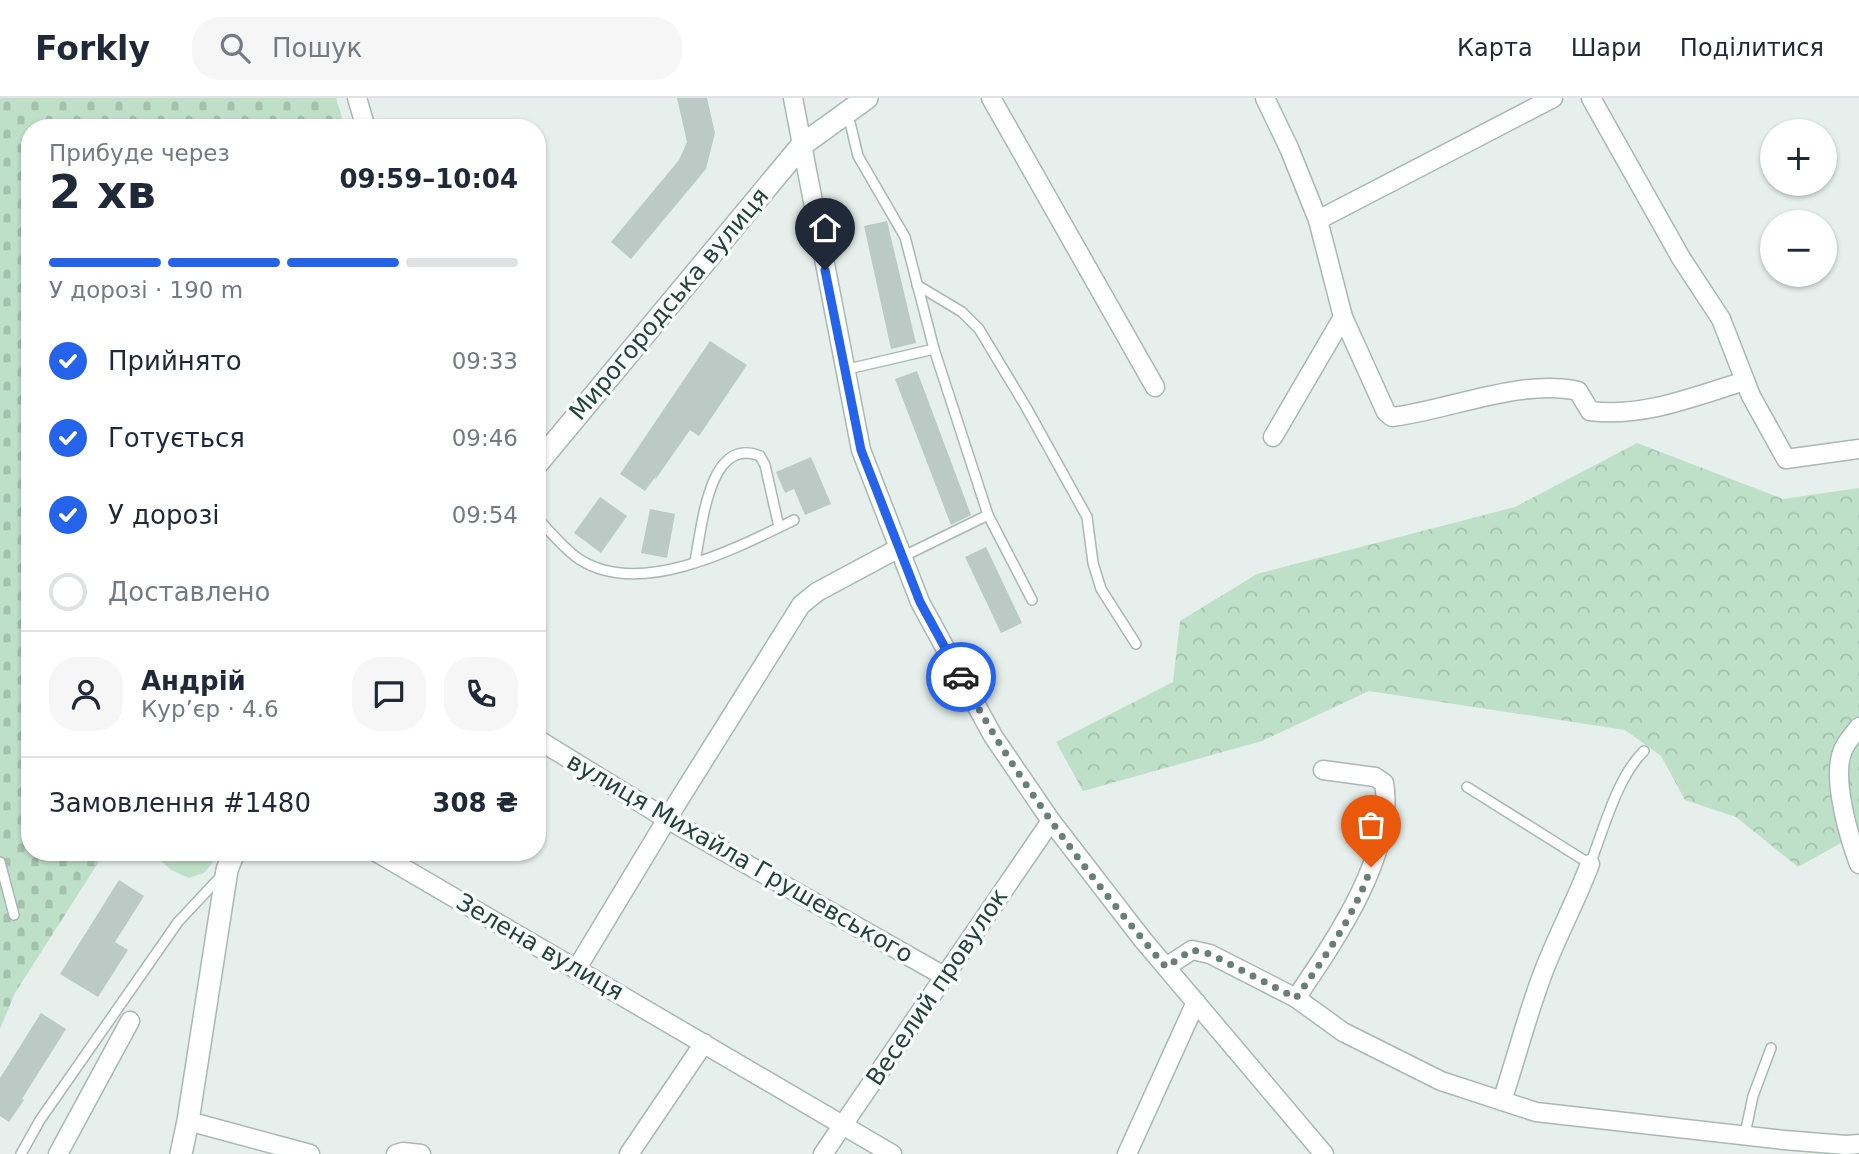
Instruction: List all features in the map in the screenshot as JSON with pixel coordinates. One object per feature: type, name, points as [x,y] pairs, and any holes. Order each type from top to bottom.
[{"type":"street","points":[[357,98],[363,119]]},
{"type":"street","points":[[793,98],[861,450],[920,602],[993,736],[1051,821],[1166,967],[1324,1154]]},
{"type":"street","name":"Мирогородська вулиця","points":[[546,453],[802,145],[867,98]]},
{"type":"street","points":[[991,98],[1155,387]]},
{"type":"street","points":[[1265,98],[1318,220],[1343,317],[1386,412],[1392,417],[1527,390],[1568,388],[1578,391],[1590,411],[1610,414],[1674,403],[1745,381]]},
{"type":"street","points":[[1318,220],[1552,98]]},
{"type":"street","points":[[1591,98],[1681,258],[1721,319],[1751,396],[1786,459],[1859,449]]},
{"type":"street","points":[[1273,437],[1343,317]]},
{"type":"street","points":[[577,968],[801,605],[817,592],[901,552]]},
{"type":"street","points":[[1859,727],[1842,751],[1839,778],[1843,808],[1859,864]]},
{"type":"street","name":"вулиця Михайла Грушевського","points":[[546,745],[667,819],[944,976]]},
{"type":"street","points":[[1296,998],[1342,929],[1363,891],[1385,809],[1384,783],[1375,777],[1323,770]]},
{"type":"street","name":"Веселий провулок","points":[[823,1154],[1051,821]]},
{"type":"street","points":[[181,1154],[230,861]]},
{"type":"street","name":"Зелена вулиця","points":[[392,861],[892,1154]]},
{"type":"street","points":[[1502,1101],[1542,975],[1590,864]]},
{"type":"street","points":[[1166,967],[1192,950],[1210,954],[1296,998],[1343,1032],[1441,1081],[1536,1112],[1745,1134],[1785,1147],[1859,1144]]},
{"type":"street","points":[[1127,1154],[1196,1002]]},
{"type":"street","points":[[58,1154],[130,1021]]},
{"type":"street","points":[[629,1154],[704,1043]]},
{"type":"street","points":[[188,1121],[310,1154]]},
{"type":"street","points":[[396,1154],[421,1154]]},
{"type":"lane","points":[[847,112],[858,156],[905,237],[934,348],[988,515],[1032,600]]},
{"type":"lane","points":[[917,285],[962,312],[979,329],[1081,504],[1087,517],[1093,563],[1101,589],[1136,644]]},
{"type":"lane","points":[[844,370],[934,348]]},
{"type":"lane","points":[[695,562],[712,482],[720,466],[730,458],[743,453],[760,456],[765,465],[779,527]]},
{"type":"lane","points":[[901,552],[988,515]]},
{"type":"lane","points":[[546,527],[577,558],[610,571],[653,573],[695,562],[749,542],[794,520]]},
{"type":"lane","points":[[1467,787],[1590,864],[1622,783],[1633,762],[1644,751]]},
{"type":"lane","points":[[21,1154],[40,1120],[178,922],[230,861]]},
{"type":"lane","points":[[0,862],[14,915]]},
{"type":"lane","points":[[1745,1134],[1753,1096],[1771,1048]]},
{"type":"green space","points":[[0,98],[336,98],[342,119],[21,119],[21,861],[99,861],[15,993],[0,1029]]},
{"type":"green space","points":[[1637,443],[1783,499],[1859,488],[1859,833],[1798,867],[1736,817],[1685,800],[1661,756],[1625,730],[1369,691],[1262,741],[1083,791],[1056,742],[1173,682],[1180,621],[1257,574],[1515,507]]},
{"type":"green space","points":[[161,861],[214,861],[204,873],[189,878],[171,870]]},
{"type":"building","points":[[677,98],[707,98],[715,133],[706,169],[631,259],[611,242],[679,160],[687,142]]},
{"type":"building","points":[[887,221],[916,343],[891,349],[864,226]]},
{"type":"building","points":[[710,341],[747,365],[699,436],[690,430],[645,491],[620,474]]},
{"type":"building","points":[[917,371],[971,515],[951,525],[895,379]]},
{"type":"building","points":[[811,457],[831,504],[805,515],[794,489],[785,493],[776,472]]},
{"type":"building","points":[[600,497],[627,516],[601,553],[574,533]]},
{"type":"building","points":[[650,509],[675,514],[667,558],[641,553]]},
{"type":"building","points":[[986,547],[1022,623],[1001,633],[965,557]]},
{"type":"building","points":[[119,880],[144,896],[115,942],[128,950],[98,997],[60,974]]},
{"type":"building","points":[[41,1013],[66,1029],[9,1122],[0,1116],[0,1078]]},
{"type":"way so far","points":[[961,677],[993,736],[1051,821],[1166,967],[1192,950],[1210,954],[1296,998],[1342,929],[1363,891],[1371,867]]},
{"type":"route","points":[[825,270],[861,450],[920,602],[961,677]]}]
